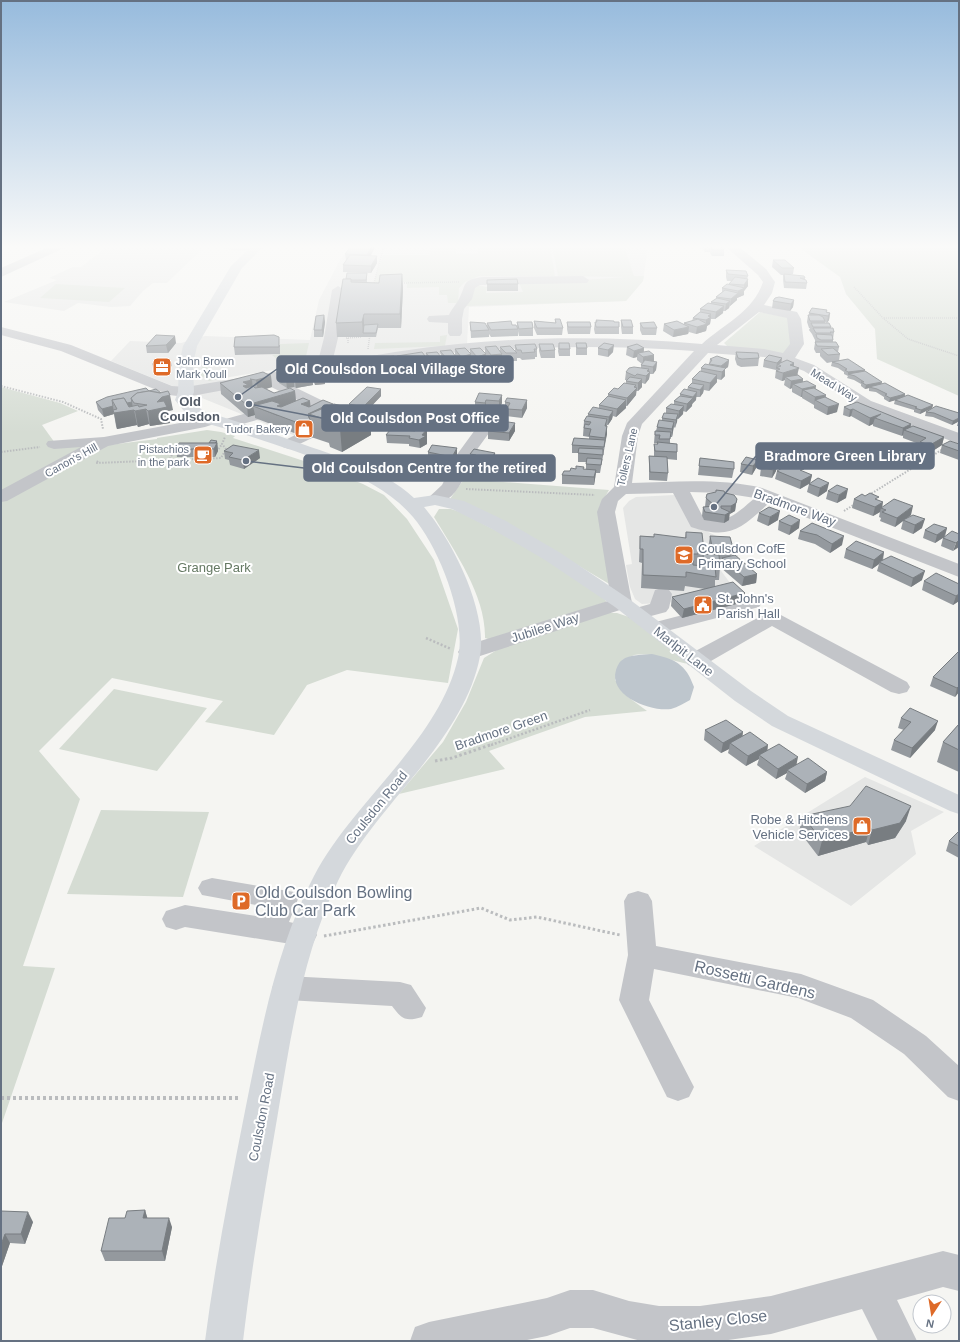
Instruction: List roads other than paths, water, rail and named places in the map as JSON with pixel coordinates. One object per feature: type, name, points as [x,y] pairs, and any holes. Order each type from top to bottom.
[{"type":"main road","name":"Coulsdon Road","points":[[212,309],[190,346],[186,364],[186,392],[183,400],[197,414],[289,444],[361,470],[399,493],[432,497],[431,527],[450,561],[471,630],[469,652],[463,677],[450,705],[418,756],[359,826],[344,847],[315,902],[302,938],[287,988],[264,1098],[231,1281],[224,1341]]},
{"type":"main road","name":"Marlpit Lane","points":[[432,497],[458,505],[499,525],[552,556],[629,608],[664,626],[696,660],[743,696],[780,721],[959,805]]},
{"type":"street","points":[[322,368],[332,338],[336,309]]},
{"type":"street","points":[[455,348],[455,319],[458,309]]},
{"type":"street","name":"Tollers Lane","points":[[629,608],[606,512],[607,503],[617,492],[630,436],[635,423],[705,348],[755,309]]},
{"type":"street","points":[[759,309],[792,315],[795,318],[799,340],[796,348],[786,359]]},
{"type":"street","points":[[434,319],[455,319]]},
{"type":"street","name":"Mead Way","points":[[1,331],[66,348],[169,390],[186,392],[322,368],[455,348],[558,343],[641,343],[764,353],[786,359],[809,368],[866,404],[958,439]]},
{"type":"street","points":[[103,363],[116,352]]},
{"type":"street","points":[[265,378],[309,400],[348,416],[289,444]]},
{"type":"street","name":"Canon's Hill","points":[[1,498],[103,436],[199,424],[226,423],[309,400]]},
{"type":"street","points":[[432,497],[453,480],[451,475],[454,469],[489,422]]},
{"type":"street","points":[[54,444],[94,440],[103,436]]},
{"type":"street","points":[[679,488],[697,522],[714,528],[725,528],[734,524],[767,496]]},
{"type":"street","name":"Bradmore Way","points":[[617,492],[679,488],[737,488],[767,496],[830,519],[959,571]]},
{"type":"street","name":"Jubilee Way","points":[[469,652],[629,608],[661,601],[667,610],[675,617],[664,626]]},
{"type":"street","points":[[664,626],[752,603]]},
{"type":"street","points":[[696,660],[772,618],[899,687]]},
{"type":"street","points":[[212,888],[284,899],[271,930]]},
{"type":"street","points":[[638,902],[641,947],[634,1000],[678,1087]]},
{"type":"street","points":[[176,919],[185,916],[271,930],[302,938]]},
{"type":"street","name":"Rossetti Gardens","points":[[641,947],[801,986],[862,1009],[915,1045],[959,1087]]},
{"type":"street","points":[[287,988],[400,994],[411,1008]]},
{"type":"street","name":"Stanley Close","points":[[429,1341],[547,1318],[570,1309],[593,1309],[629,1320],[658,1333],[700,1325],[771,1315],[943,1269],[959,1272]]},
{"type":"street","points":[[872,1289],[898,1341]]},
{"type":"place","name":"John Brown Mark Youll","points":[[162,367]]},
{"type":"place","name":"Old Coulsdon Local Village Store","points":[[238,397]]},
{"type":"place","name":"Old Coulsdon Post Office","points":[[249,404]]},
{"type":"place","name":"Tudor Bakery","points":[[304,429]]},
{"type":"place","name":"Pistachios in the park","points":[[203,455]]},
{"type":"place","name":"Old Coulsdon Centre for the retired","points":[[246,461]]},
{"type":"place","name":"Bradmore Green Library","points":[[714,507]]},
{"type":"place","name":"Coulsdon CofE Primary School","points":[[684,555]]},
{"type":"place","name":"St. John's Parish Hall","points":[[703,605]]},
{"type":"place","name":"Robe & Hitchens Vehicle Services","points":[[862,826]]},
{"type":"place","name":"Old Coulsdon Bowling Club Car Park","points":[[241,901]]},
{"type":"district","name":"Old Coulsdon","points":[[190,408]]},
{"type":"park label","name":"Grange Park","points":[[214,567]]}]
